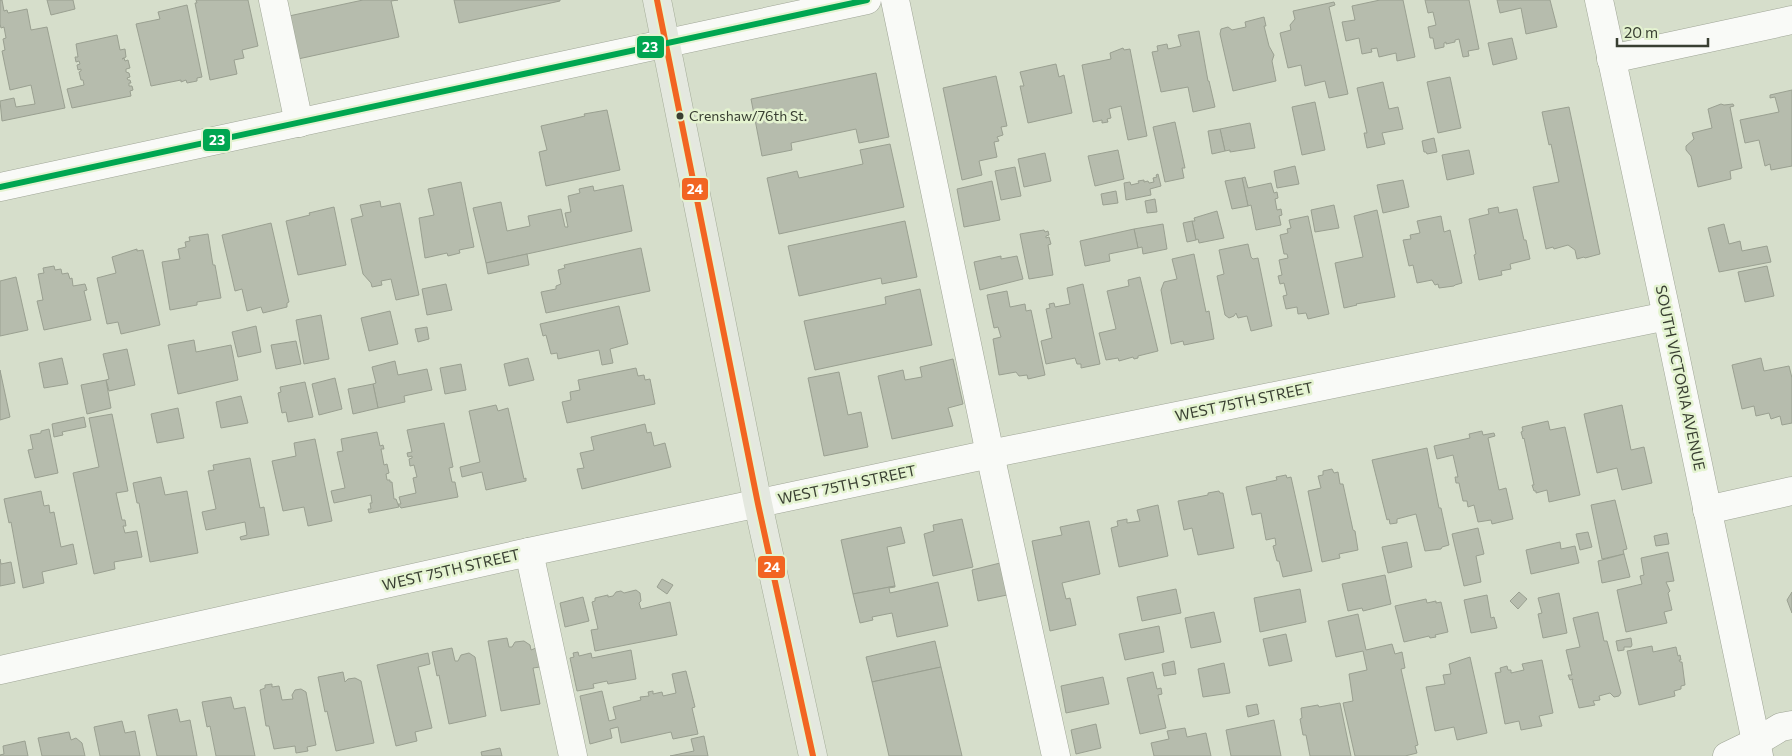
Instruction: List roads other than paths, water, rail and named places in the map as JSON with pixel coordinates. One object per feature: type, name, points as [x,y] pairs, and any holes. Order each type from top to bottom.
[{"type":"main road","points":[[657,0],[758,504],[813,756]]},
{"type":"street","points":[[273,0],[299,122]]},
{"type":"street","points":[[0,187],[866,0]]},
{"type":"street","points":[[895,0],[990,454],[1056,756]]},
{"type":"street","name":"SOUTH VICTORIA AVENUE","points":[[1599,0],[1757,749]]},
{"type":"street","points":[[1611,58],[1792,20]]},
{"type":"street","name":"WEST 75TH STREET","points":[[0,670],[529,552],[990,454],[1667,316]]},
{"type":"street","points":[[1707,510],[1792,491]]},
{"type":"street","points":[[529,552],[573,756]]},
{"type":"street","points":[[1727,756],[1757,749],[1781,727],[1792,725]]},
{"type":"place","name":"Crenshaw/76th St.","points":[[680,116]]}]
